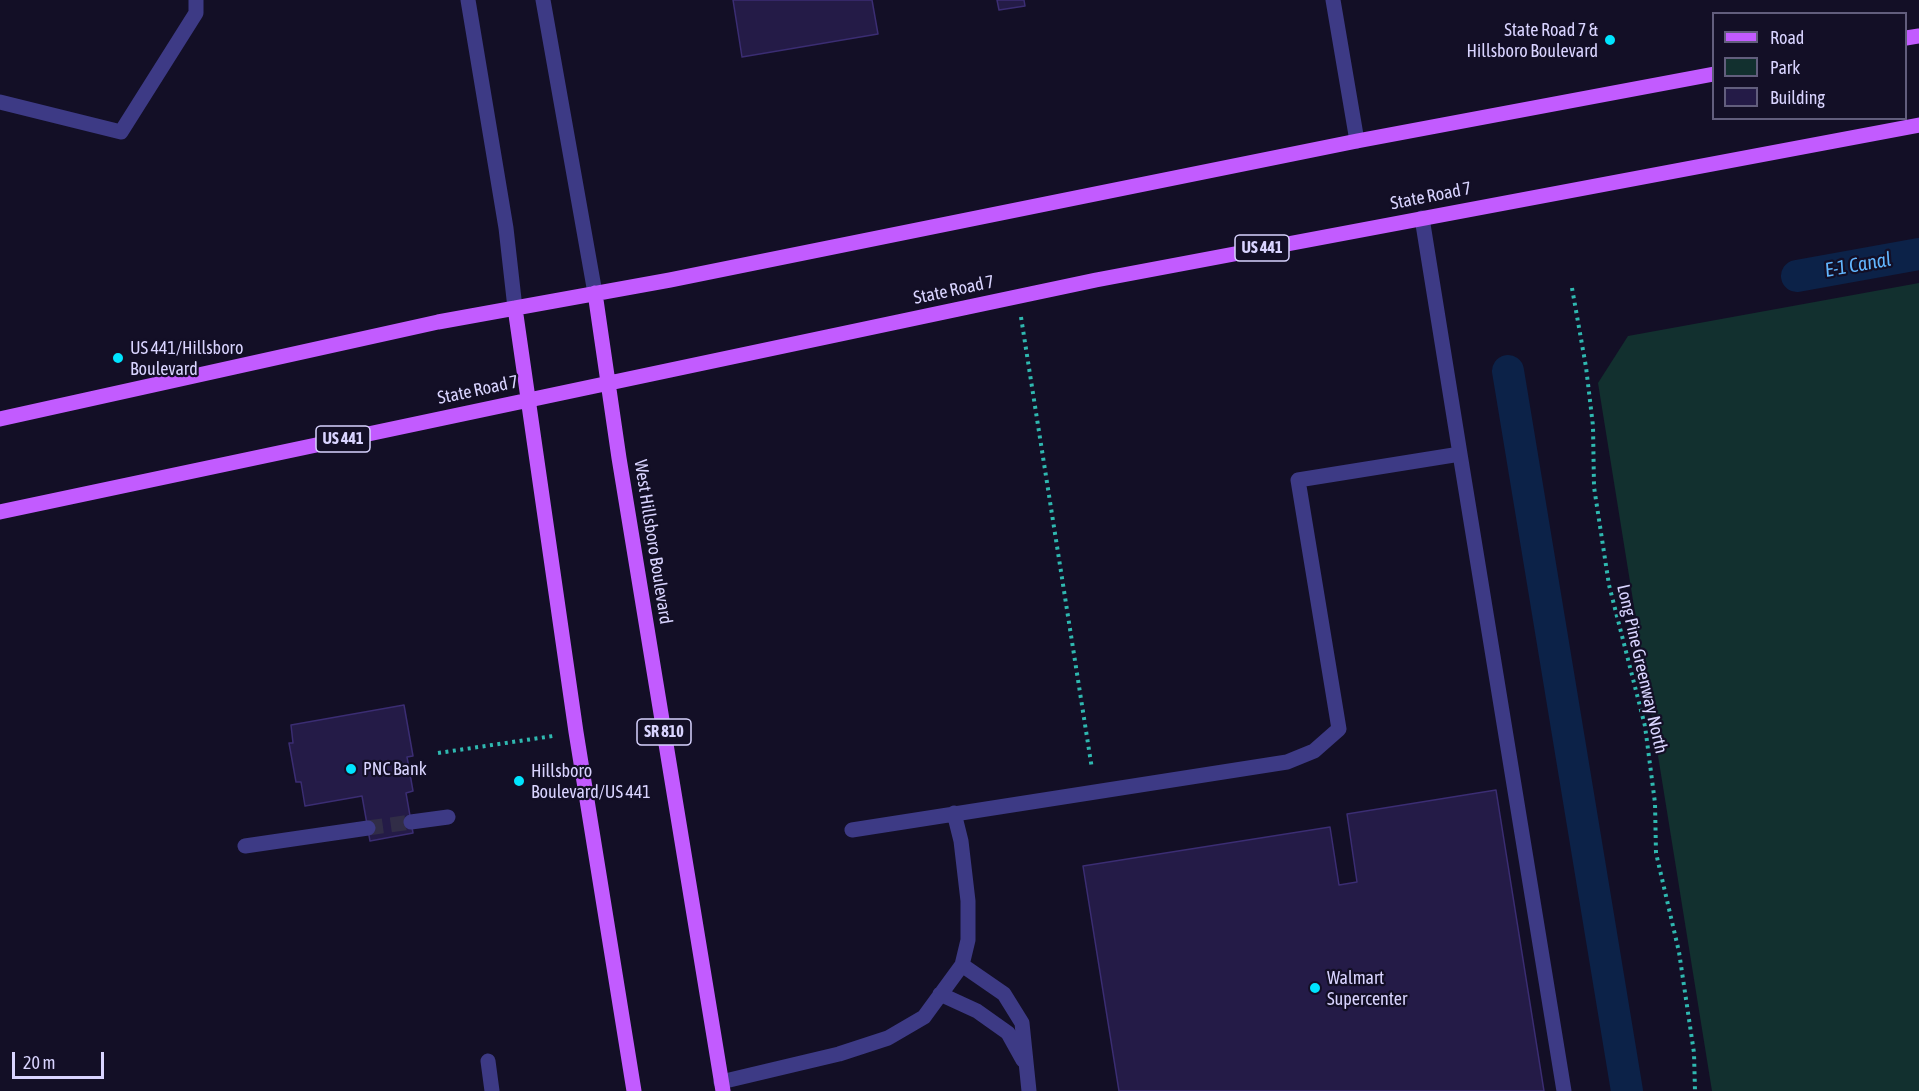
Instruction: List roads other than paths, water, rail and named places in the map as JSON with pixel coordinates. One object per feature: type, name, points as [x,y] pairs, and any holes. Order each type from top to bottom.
[{"type":"main road","points":[[0,419],[438,322],[595,293],[1356,141],[1712,74]]},
{"type":"main road","name":"State Road 7","points":[[0,512],[1017,296],[1919,125]]},
{"type":"main road","name":"West Hillsboro Boulevard","points":[[595,293],[607,382],[722,1087]]},
{"type":"main road","points":[[515,308],[576,732],[634,1091]]},
{"type":"street","points":[[0,102],[121,132],[196,13],[196,0]]},
{"type":"street","points":[[468,0],[506,228],[515,308]]},
{"type":"street","name":"West Hillsboro Boulevard","points":[[543,0],[595,293]]},
{"type":"street","points":[[1333,0],[1356,141]]},
{"type":"street","points":[[1422,218],[1563,1091]]},
{"type":"street","points":[[852,830],[1096,790],[1287,762],[1314,751],[1339,729],[1298,480],[1460,454]]},
{"type":"street","points":[[722,1087],[888,1038],[924,1017],[962,965],[969,940],[968,901],[961,841],[954,813]]},
{"type":"street","points":[[411,822],[448,817]]},
{"type":"street","points":[[246,846],[368,828]]},
{"type":"street","points":[[962,965],[1004,994],[1022,1023],[1029,1091]]},
{"type":"street","points":[[940,994],[977,1011],[1008,1033],[1026,1065]]},
{"type":"street","points":[[488,1061],[492,1091]]},
{"type":"waterway","name":"E-1 Canal","points":[[1797,276],[1919,254]]},
{"type":"waterway","points":[[1508,371],[1627,1091]]},
{"type":"tunnel","points":[[368,828],[411,822]]},
{"type":"place","name":"State Road 7 & Hillsboro Boulevard","points":[[1610,40]]},
{"type":"place","name":"US 441/Hillsboro Boulevard","points":[[118,358]]},
{"type":"place","name":"PNC Bank","points":[[351,769]]},
{"type":"place","name":"Hillsboro Boulevard/US 441","points":[[519,781]]},
{"type":"place","name":"Walmart Supercenter","points":[[1315,988]]}]
